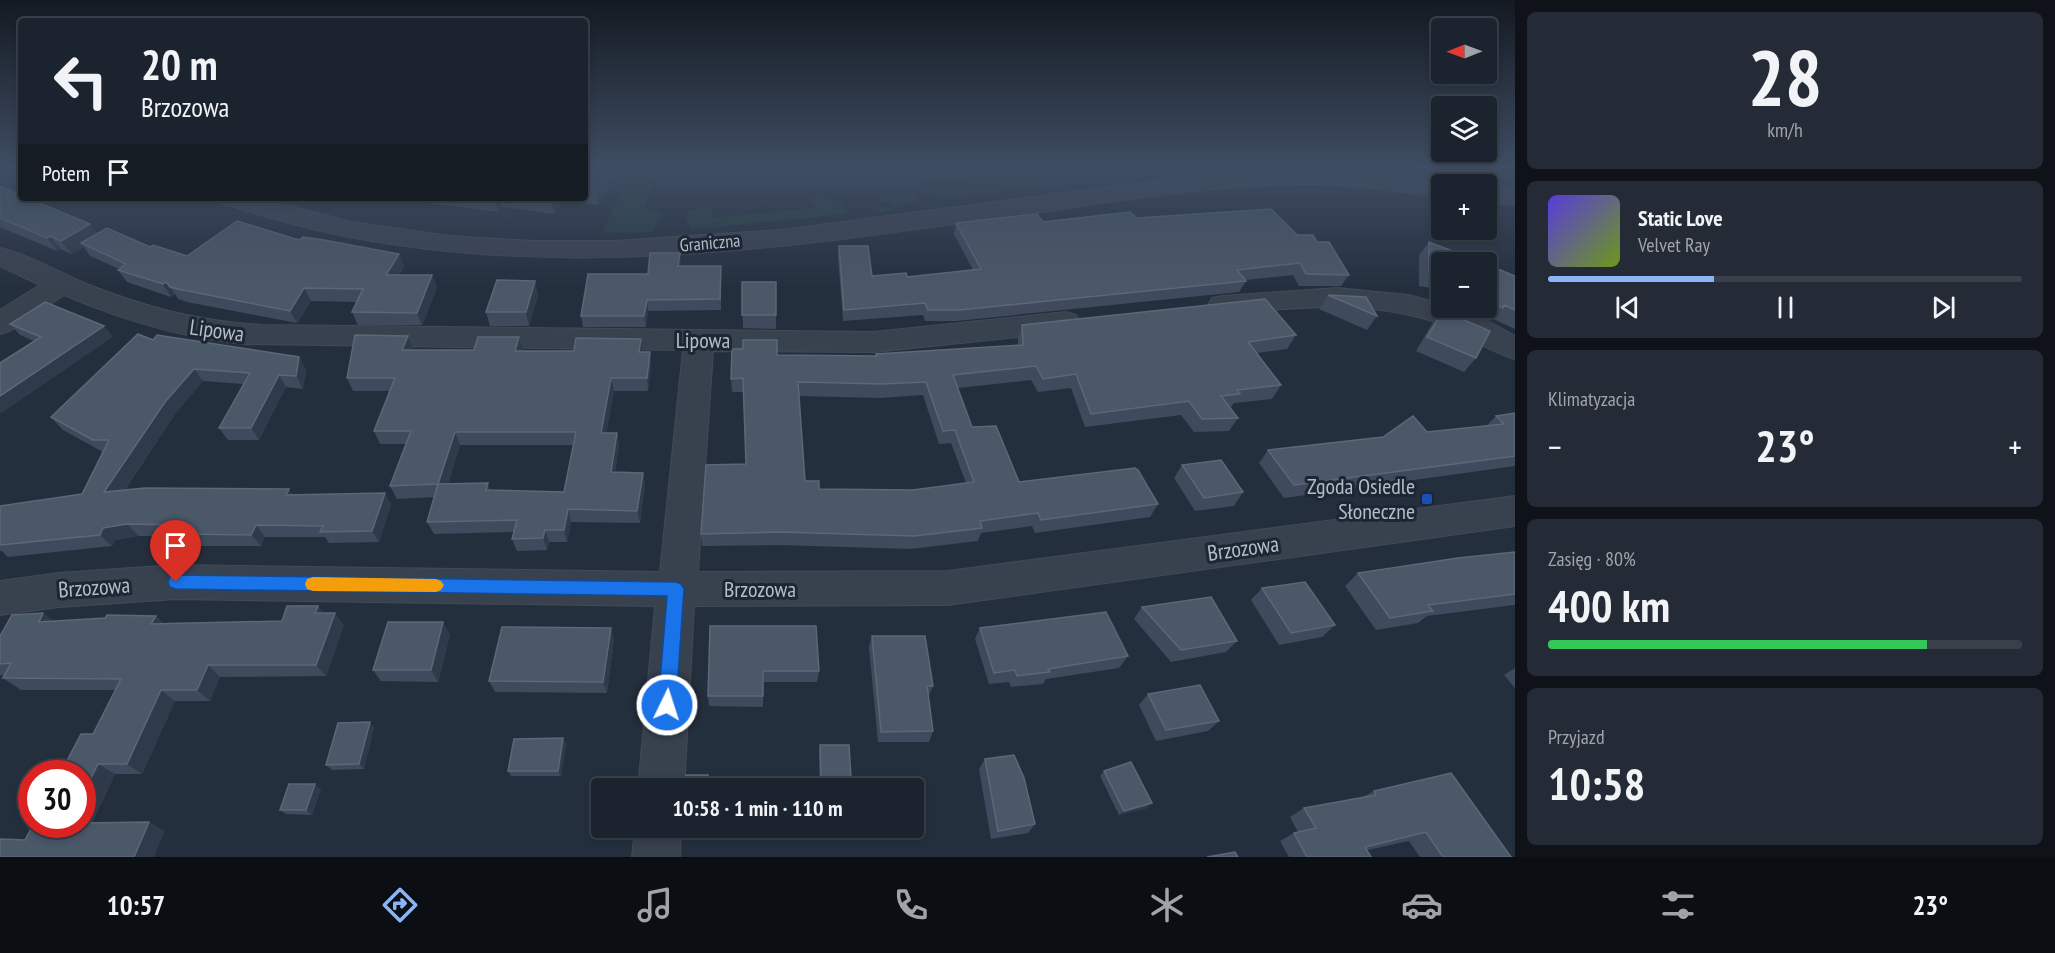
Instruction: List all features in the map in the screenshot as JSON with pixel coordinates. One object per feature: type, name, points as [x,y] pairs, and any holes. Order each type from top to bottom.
[{"type":"street","name":"Graniczna","points":[[264,208],[304,220],[370,234],[485,246],[597,249],[670,246],[777,237],[1003,208]]},
{"type":"street","name":"Lipowa","points":[[0,256],[62,284],[146,316],[172,323],[244,334],[441,339],[874,342],[1088,320]]},
{"type":"street","points":[[0,324],[62,284]]},
{"type":"street","points":[[1194,308],[1301,297],[1375,298],[1446,316],[1482,330],[1515,349]]},
{"type":"street","points":[[662,778],[676,589],[680,566],[699,340]]},
{"type":"street","name":"Brzozowa","points":[[0,598],[58,590],[176,582],[676,589],[948,588],[1515,511]]},
{"type":"street","points":[[656,857],[657,838]]},
{"type":"green space","points":[[614,208],[646,208],[645,210],[663,213],[653,232],[602,233]]},
{"type":"green space","points":[[702,208],[711,208],[713,218],[814,208],[844,208],[846,214],[695,229],[691,229],[686,220],[688,211]]},
{"type":"green space","points":[[878,208],[894,208],[882,212],[877,210]]},
{"type":"building","points":[[0,208],[52,208],[90,224],[61,241],[50,236],[47,238],[0,218]]},
{"type":"building","points":[[1271,209],[1297,235],[1313,235],[1317,242],[1329,242],[1349,275],[1306,274],[1300,263],[1237,270],[1246,281],[959,310],[928,310],[925,303],[844,310],[839,246],[868,246],[872,276],[906,273],[907,277],[981,269],[956,223],[1037,214],[1043,222],[1130,212],[1137,218]]},
{"type":"building","points":[[237,221],[299,240],[303,237],[399,254],[386,275],[432,275],[417,313],[352,312],[363,289],[304,288],[290,311],[170,287],[166,282],[163,284],[118,270],[126,264],[81,243],[107,228],[150,247],[153,245],[187,256]]},
{"type":"building","points":[[1429,242],[1456,252],[1431,252],[1431,272],[1429,272]]},
{"type":"building","points":[[650,253],[680,253],[678,266],[721,266],[720,299],[647,300],[644,316],[581,316],[588,274],[648,274]]},
{"type":"building","points":[[1497,269],[1515,276],[1515,310],[1504,305],[1503,308],[1497,305]]},
{"type":"building","points":[[497,280],[535,281],[526,312],[486,312]]},
{"type":"building","points":[[742,282],[776,282],[776,315],[742,315]]},
{"type":"building","points":[[1328,295],[1366,297],[1377,316]]},
{"type":"building","points":[[1265,299],[1296,335],[1248,342],[1281,385],[1237,390],[1240,394],[1221,396],[1238,418],[1202,419],[1189,401],[1091,414],[1076,374],[1043,379],[1036,366],[953,375],[972,427],[996,426],[1019,482],[1135,468],[1158,504],[1041,520],[1038,513],[980,521],[982,528],[914,536],[779,532],[701,534],[706,465],[746,464],[743,378],[731,379],[732,349],[743,349],[743,340],[777,340],[777,355],[877,356],[876,354],[1023,345],[1022,325]],"holes":[[[798,382],[883,384],[926,382],[943,431],[955,430],[974,482],[913,490],[819,489],[819,481],[805,481]]]},
{"type":"building","points":[[45,302],[104,326],[0,396],[0,363],[41,337],[10,324]]},
{"type":"building","points":[[1439,318],[1459,318],[1490,331],[1476,358],[1427,337]]},
{"type":"building","points":[[138,334],[153,340],[157,335],[299,357],[296,376],[279,375],[251,428],[219,428],[250,373],[194,369],[165,402],[104,492],[145,488],[289,489],[286,495],[385,493],[372,531],[320,532],[323,526],[256,525],[251,535],[185,534],[190,525],[127,524],[103,528],[100,535],[0,545],[0,506],[82,494],[109,440],[93,440],[51,417]]},
{"type":"building","points":[[355,335],[408,336],[402,350],[474,350],[478,337],[519,337],[515,351],[574,351],[576,338],[641,339],[639,352],[650,352],[647,378],[611,378],[601,433],[617,433],[611,472],[643,473],[637,511],[568,509],[564,530],[545,530],[543,538],[512,539],[517,520],[427,522],[438,484],[390,486],[411,431],[374,431],[395,378],[347,378]],"holes":[[[455,432],[576,432],[564,492],[486,490],[488,483],[438,484]]]},
{"type":"building","points":[[1515,413],[1515,456],[1294,485],[1268,450],[1383,437],[1413,416],[1427,432],[1504,424],[1496,416]]},
{"type":"building","points":[[1221,460],[1243,492],[1204,498],[1182,465]]},
{"type":"building","points":[[1515,552],[1515,594],[1428,605],[1433,611],[1390,618],[1358,573],[1458,558]]},
{"type":"building","points":[[1305,582],[1335,625],[1291,633],[1262,588]]},
{"type":"building","points":[[1211,597],[1237,641],[1181,650],[1142,607]]},
{"type":"building","points":[[287,606],[318,606],[315,613],[335,613],[316,665],[208,665],[197,690],[161,690],[127,764],[98,764],[96,768],[96,760],[67,760],[81,734],[93,734],[121,679],[3,678],[11,663],[0,664],[0,636],[12,615],[43,613],[39,622],[105,618],[107,615],[156,616],[151,624],[282,621]]},
{"type":"building","points":[[1106,612],[1128,656],[1048,669],[1050,672],[1017,676],[1015,670],[994,673],[980,628]]},
{"type":"building","points":[[388,622],[443,622],[431,670],[373,670]]},
{"type":"building","points":[[710,626],[816,626],[819,671],[763,671],[763,696],[708,696]]},
{"type":"building","points":[[502,627],[611,628],[603,682],[489,681]]},
{"type":"building","points":[[872,636],[925,636],[933,686],[927,686],[933,731],[881,732]]},
{"type":"building","points":[[1200,685],[1219,721],[1166,730],[1148,694]]},
{"type":"building","points":[[370,722],[359,764],[326,765],[338,723]]},
{"type":"building","points":[[563,738],[558,771],[508,771],[514,739]]},
{"type":"building","points":[[820,745],[849,745],[851,778],[821,778]]},
{"type":"building","points":[[1014,755],[1024,778],[1035,824],[998,831],[985,759]]},
{"type":"building","points":[[1131,762],[1152,803],[1124,811],[1104,771]]},
{"type":"building","points":[[1451,773],[1511,857],[1443,857],[1426,832],[1365,847],[1371,857],[1307,857],[1294,833],[1316,828],[1304,808],[1376,795],[1374,791]]},
{"type":"building","points":[[686,775],[708,775],[708,778],[686,778]]},
{"type":"building","points":[[289,784],[315,784],[306,810],[280,810]]},
{"type":"building","points":[[149,822],[134,857],[0,857],[0,839],[96,838],[96,823]]},
{"type":"building","points":[[1235,852],[1238,857],[1207,857]]},
{"type":"slow traffic","points":[[313,584],[436,585]]},
{"type":"place","name":"Zgoda Osiedle Słoneczne","points":[[1427,499]]},
{"type":"route","points":[[176,582],[676,589],[667,705]]}]
